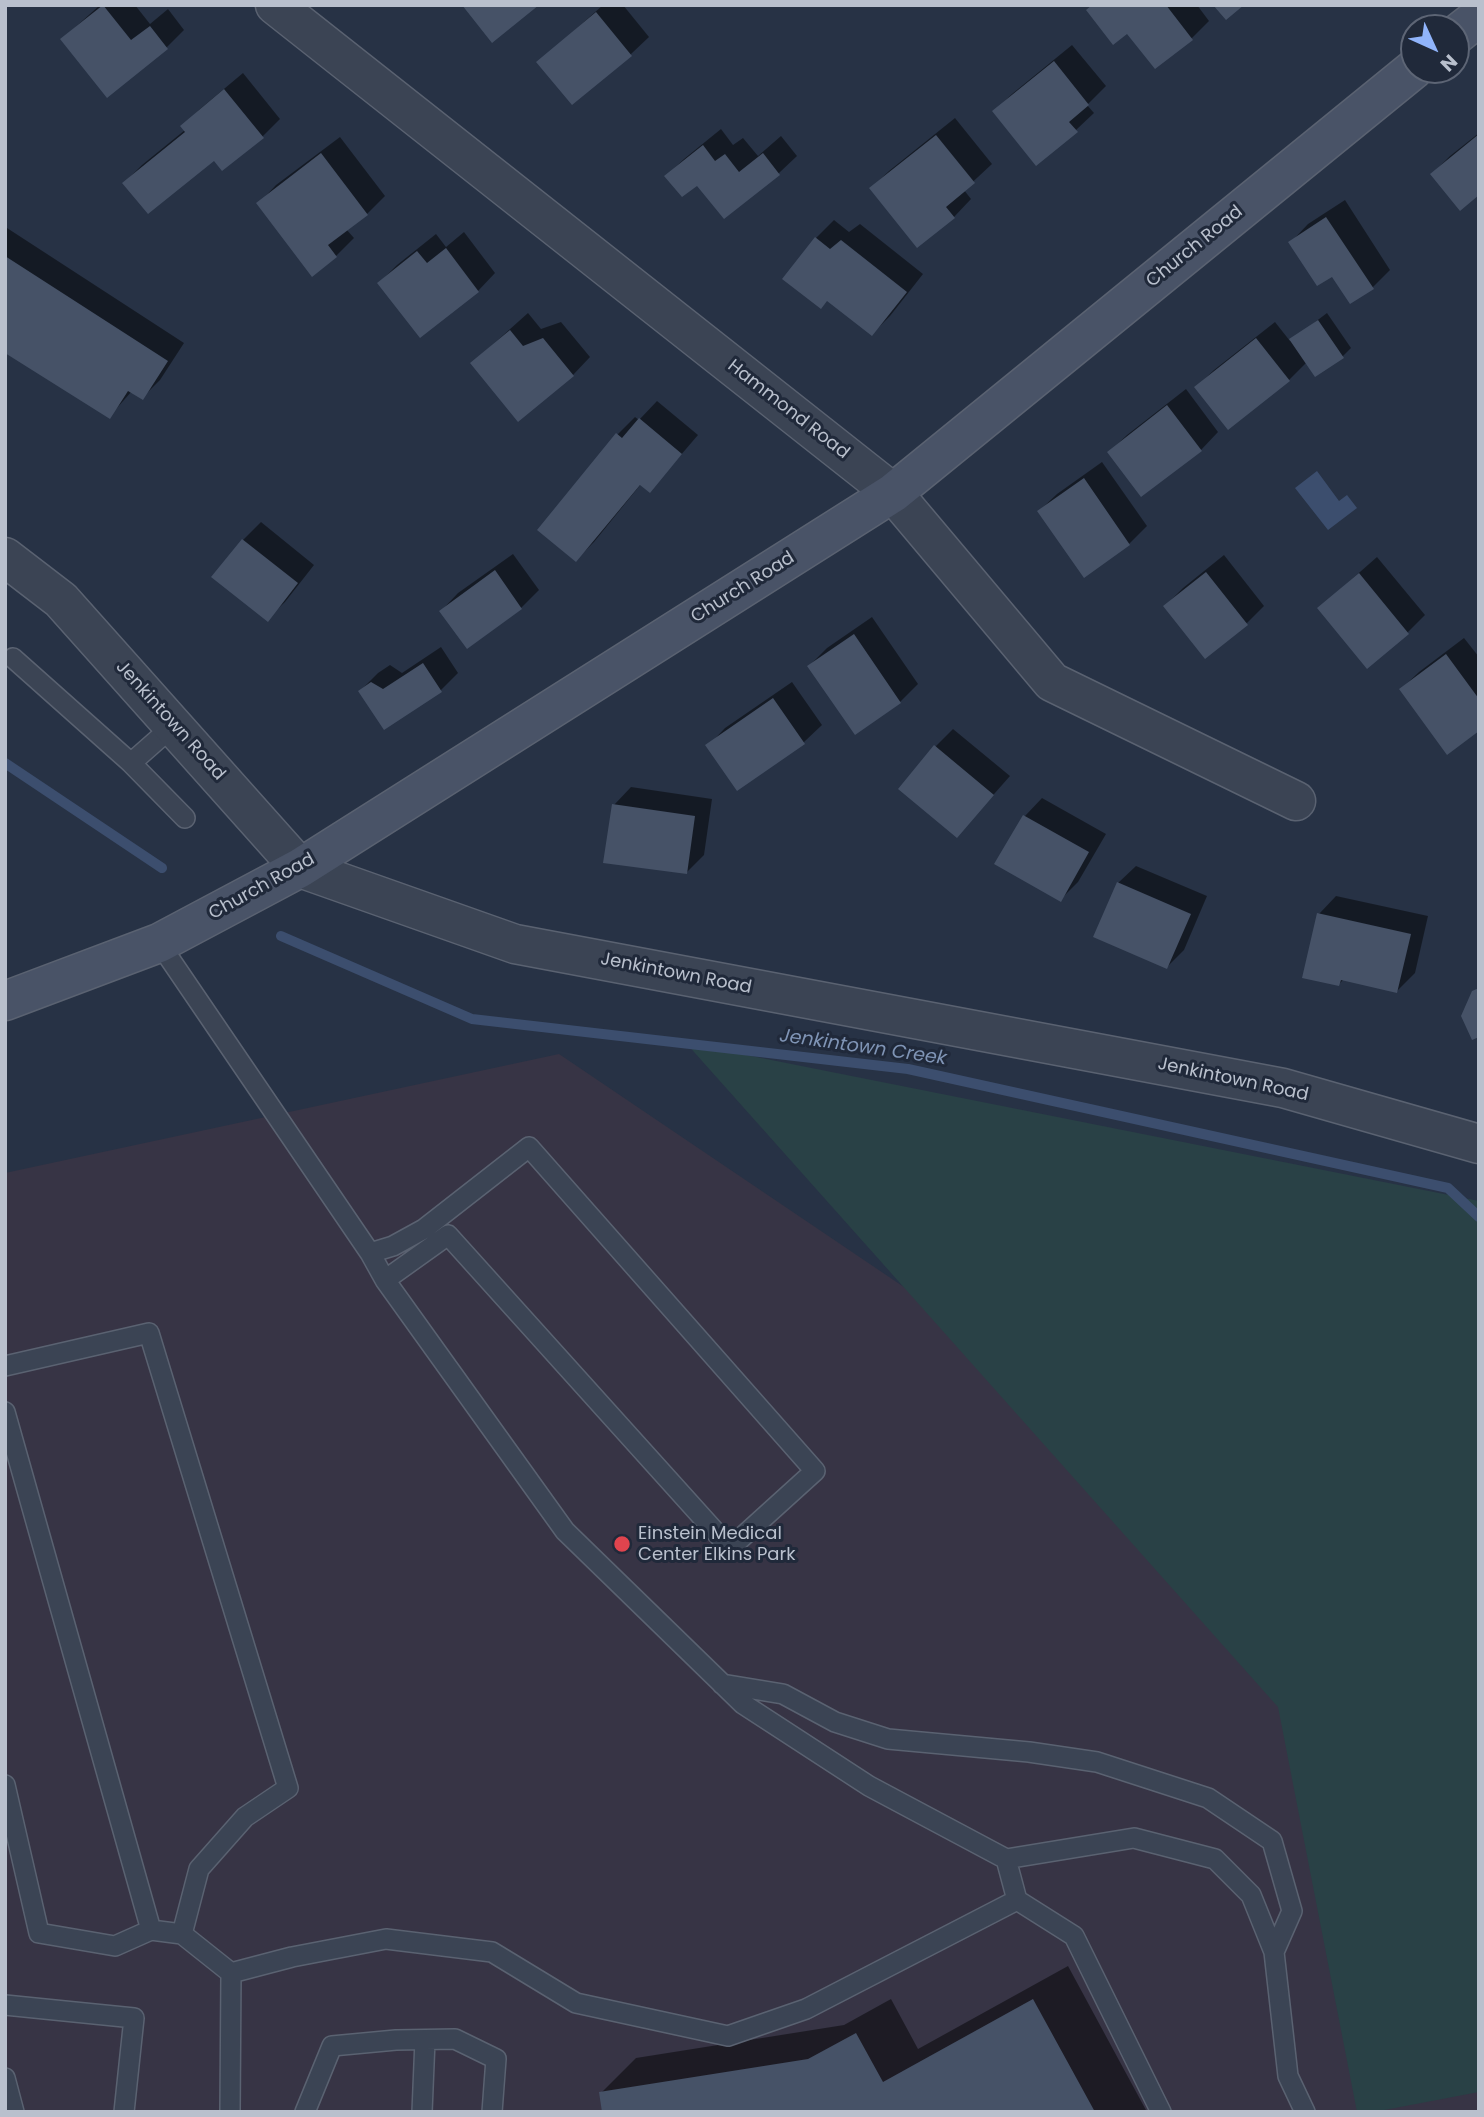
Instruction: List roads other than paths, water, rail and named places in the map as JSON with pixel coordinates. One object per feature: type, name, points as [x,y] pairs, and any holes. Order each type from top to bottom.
[{"type":"street","name":"Hammond Road","points":[[277,6],[893,493],[1052,682],[1296,801]]},
{"type":"street","name":"Church Road","points":[[5,1001],[159,943],[300,868],[893,493],[1400,80]]},
{"type":"street","name":"Jenkintown Road","points":[[5,557],[61,600],[300,868],[515,943],[1283,1088],[1479,1144]]},
{"type":"lane","points":[[13,658],[131,763],[185,818]]},
{"type":"lane","points":[[131,763],[173,726]]},
{"type":"lane","points":[[159,943],[370,1253],[385,1280],[565,1531],[743,1704],[869,1786],[1006,1859],[1134,1838],[1215,1859],[1251,1895],[1274,1952],[1288,2076],[1305,2112]]},
{"type":"lane","points":[[370,1253],[393,1246],[424,1229],[529,1147],[816,1471],[730,1548],[448,1234],[385,1280]]},
{"type":"lane","points":[[5,1366],[149,1333],[288,1788],[245,1817],[199,1869],[182,1934]]},
{"type":"lane","points":[[5,1412],[151,1930]]},
{"type":"lane","points":[[722,1684],[783,1694],[835,1722],[888,1738],[1029,1752],[1097,1762],[1208,1798],[1272,1841],[1292,1911],[1274,1952]]},
{"type":"lane","points":[[5,1785],[39,1933],[115,1946],[151,1930],[182,1934],[231,1973]]},
{"type":"lane","points":[[1006,1859],[1017,1900],[1074,1936],[1161,2112]]},
{"type":"lane","points":[[231,1973],[292,1957],[386,1939],[492,1952],[576,2003],[728,2036],[806,2009],[1017,1900]]},
{"type":"lane","points":[[230,2112],[231,1973]]},
{"type":"lane","points":[[5,2005],[134,2018],[124,2112]]},
{"type":"lane","points":[[304,2112],[332,2046],[396,2040],[455,2039],[496,2059],[492,2112]]},
{"type":"lane","points":[[422,2112],[425,2040]]},
{"type":"lane","points":[[5,2078],[13,2112]]},
{"type":"water","points":[[1317,471],[1339,501],[1347,495],[1357,508],[1328,530],[1295,488]]},
{"type":"waterway","name":"Jenkintown Creek","points":[[5,763],[162,868]]},
{"type":"waterway","name":"Jenkintown Creek","points":[[281,936],[472,1019],[908,1069],[1448,1188],[1479,1217]]},
{"type":"place","name":"Einstein Medical Center Elkins Park","points":[[622,1544]]}]
